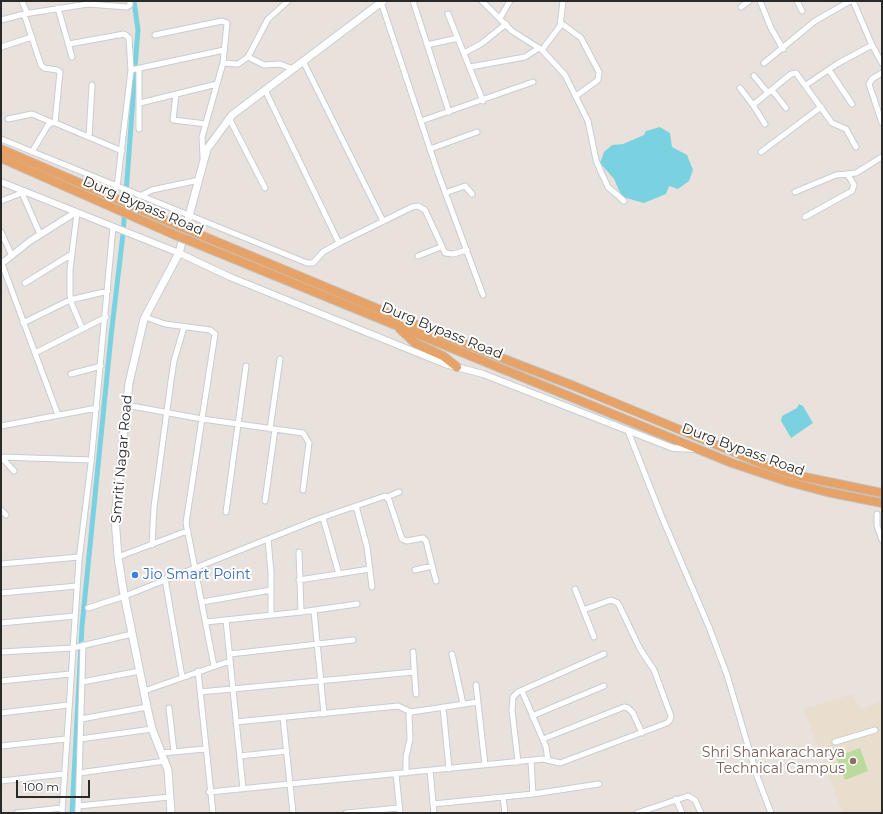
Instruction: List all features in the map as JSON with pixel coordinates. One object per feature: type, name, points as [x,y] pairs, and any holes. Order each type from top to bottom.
[{"type":"highway","name":"Durg Bypass Road","points":[[1,149],[135,208],[429,330],[582,389],[765,465],[802,476],[882,494]]},
{"type":"highway","name":"Durg Bypass Road","points":[[1,158],[175,235],[732,463],[789,482],[857,499],[882,503]]},
{"type":"highway","points":[[398,327],[415,343],[443,356],[457,367]]},
{"type":"main road","name":"Smriti Nagar Road","points":[[171,813],[165,761],[152,729],[118,557],[116,504],[122,465],[126,405],[145,317],[179,253],[207,149],[232,115],[382,2]]},
{"type":"street","points":[[22,1],[42,68],[57,70],[60,72],[53,123],[32,152]]},
{"type":"street","points":[[1,20],[58,8],[93,3],[127,7],[130,6],[130,1]]},
{"type":"street","points":[[224,63],[238,64],[248,57],[268,19],[288,1]]},
{"type":"street","points":[[413,1],[449,112]]},
{"type":"street","points":[[482,1],[506,24],[540,49],[565,75],[588,121],[596,160],[608,187],[624,201]]},
{"type":"street","points":[[500,18],[510,1]]},
{"type":"street","points":[[470,67],[525,57],[540,49],[556,34],[561,23],[563,1]]},
{"type":"street","points":[[741,7],[749,1]]},
{"type":"street","points":[[760,1],[771,28],[783,49]]},
{"type":"street","points":[[797,1],[802,11]]},
{"type":"street","points":[[764,63],[783,49],[815,21],[852,1],[882,63]]},
{"type":"street","points":[[382,2],[430,149],[483,295]]},
{"type":"street","points":[[58,8],[72,58]]},
{"type":"street","points":[[448,14],[482,101]]},
{"type":"street","points":[[155,34],[224,21],[227,24],[224,63],[201,141],[204,159]]},
{"type":"street","points":[[561,23],[581,38],[599,72],[598,80],[576,96]]},
{"type":"street","points":[[464,53],[481,44],[506,24]]},
{"type":"street","points":[[69,44],[126,34],[129,38],[131,70],[117,187]]},
{"type":"street","points":[[1,47],[32,37]]},
{"type":"street","points":[[427,45],[458,38]]},
{"type":"street","points":[[806,85],[872,45]]},
{"type":"street","points":[[131,70],[224,50]]},
{"type":"street","points":[[248,57],[264,65],[280,64],[293,69]]},
{"type":"street","points":[[303,61],[383,221]]},
{"type":"street","points":[[139,69],[139,129]]},
{"type":"street","points":[[829,70],[852,104]]},
{"type":"street","points":[[753,106],[794,73],[797,73],[832,123],[846,129],[856,147]]},
{"type":"street","points":[[882,73],[872,79],[869,84],[882,123]]},
{"type":"street","points":[[754,76],[786,108]]},
{"type":"street","points":[[421,121],[534,82]]},
{"type":"street","points":[[140,103],[217,84]]},
{"type":"street","points":[[89,137],[92,85]]},
{"type":"street","points":[[740,88],[765,124]]},
{"type":"street","points":[[265,90],[339,243]]},
{"type":"street","points":[[176,94],[173,120],[206,124]]},
{"type":"street","points":[[761,152],[821,107]]},
{"type":"street","points":[[8,119],[32,114],[122,151]]},
{"type":"street","points":[[230,118],[264,188]]},
{"type":"street","points":[[430,149],[477,132]]},
{"type":"street","points":[[1,139],[307,263],[313,263],[323,252],[412,207],[422,207],[441,247],[449,254],[466,250]]},
{"type":"street","points":[[794,192],[836,174],[856,174],[882,157]]},
{"type":"street","points":[[805,216],[852,191],[854,185],[848,175]]},
{"type":"street","points":[[140,196],[152,190],[199,180]]},
{"type":"street","points":[[1,182],[24,193],[179,253],[251,286],[457,367],[483,374],[628,432],[673,448],[700,449]]},
{"type":"street","points":[[446,193],[465,186],[472,194]]},
{"type":"street","points":[[1,201],[24,193]]},
{"type":"street","points":[[24,193],[40,234]]},
{"type":"street","points":[[58,415],[1,264],[40,234],[76,212]]},
{"type":"street","points":[[76,212],[70,270],[70,300],[82,328]]},
{"type":"street","points":[[17,813],[62,811],[79,557],[97,408],[113,227]]},
{"type":"street","points":[[1,232],[12,256]]},
{"type":"street","points":[[418,256],[441,247]]},
{"type":"street","points":[[25,283],[72,254]]},
{"type":"street","points":[[23,323],[70,300],[108,291]]},
{"type":"street","points":[[35,353],[106,317]]},
{"type":"street","points":[[145,317],[184,327],[210,330],[215,334],[187,517],[187,531],[196,568],[214,666]]},
{"type":"street","points":[[152,545],[154,507],[174,361],[184,327]]},
{"type":"street","points":[[265,501],[280,359]]},
{"type":"street","points":[[71,374],[101,366]]},
{"type":"street","points":[[226,512],[246,366]]},
{"type":"street","points":[[126,405],[202,419],[303,433],[308,439],[303,490]]},
{"type":"street","points":[[1,426],[97,408]]},
{"type":"street","points":[[628,432],[660,515],[709,627],[727,675],[757,776],[771,813]]},
{"type":"street","points":[[1,457],[91,460]]},
{"type":"street","points":[[1,457],[14,471]]},
{"type":"street","points":[[88,608],[125,596],[323,518],[382,496],[388,497],[399,492]]},
{"type":"street","points":[[388,497],[402,539],[407,541],[423,538],[428,546],[436,581]]},
{"type":"street","points":[[356,506],[367,547],[372,586]]},
{"type":"street","points":[[1,510],[6,515]]},
{"type":"street","points":[[877,514],[877,526],[882,540]]},
{"type":"street","points":[[323,518],[339,574]]},
{"type":"street","points":[[118,557],[187,531]]},
{"type":"street","points":[[268,539],[271,616]]},
{"type":"street","points":[[299,552],[301,612]]},
{"type":"street","points":[[1,564],[79,557]]},
{"type":"street","points":[[415,570],[432,566]]},
{"type":"street","points":[[299,580],[370,569]]},
{"type":"street","points":[[165,579],[182,677]]},
{"type":"street","points":[[1,594],[77,586]]},
{"type":"street","points":[[575,589],[594,637]]},
{"type":"street","points":[[202,602],[270,590]]},
{"type":"street","points":[[209,792],[518,762],[548,760],[560,763],[670,720],[671,716],[654,670],[640,649],[618,603],[612,600],[583,610]]},
{"type":"street","points":[[206,622],[271,616],[357,604]]},
{"type":"street","points":[[314,610],[324,714]]},
{"type":"street","points":[[1,622],[75,616]]},
{"type":"street","points":[[226,620],[243,789]]},
{"type":"street","points":[[1,652],[72,648],[132,634]]},
{"type":"street","points":[[230,654],[353,640]]},
{"type":"street","points":[[78,813],[83,646]]},
{"type":"street","points":[[413,652],[416,694]]},
{"type":"street","points":[[452,654],[463,704]]},
{"type":"street","points":[[518,762],[512,703],[513,698],[522,691],[604,654]]},
{"type":"street","points":[[144,691],[230,661]]},
{"type":"street","points":[[82,682],[140,671]]},
{"type":"street","points":[[198,671],[209,792],[213,813]]},
{"type":"street","points":[[200,692],[414,672]]},
{"type":"street","points":[[1,681],[70,674]]},
{"type":"street","points":[[476,685],[485,765]]},
{"type":"street","points":[[532,716],[604,686]]},
{"type":"street","points":[[522,691],[542,739],[548,760]]},
{"type":"street","points":[[236,722],[398,706],[411,712],[478,702]]},
{"type":"street","points":[[1,713],[68,705]]},
{"type":"street","points":[[81,719],[147,707]]},
{"type":"street","points":[[443,707],[449,769]]},
{"type":"street","points":[[542,739],[624,707],[633,712],[642,732]]},
{"type":"street","points":[[169,708],[174,752]]},
{"type":"street","points":[[406,773],[406,757],[410,739],[409,715],[411,712]]},
{"type":"street","points":[[283,717],[293,813]]},
{"type":"street","points":[[80,738],[152,729]]},
{"type":"street","points":[[835,742],[875,730]]},
{"type":"street","points":[[1,746],[66,739]]},
{"type":"street","points":[[162,753],[205,749]]},
{"type":"street","points":[[240,756],[287,751]]},
{"type":"street","points":[[79,773],[165,761]]},
{"type":"street","points":[[531,761],[533,794]]},
{"type":"street","points":[[430,771],[434,813]]},
{"type":"street","points":[[1,781],[64,774]]},
{"type":"street","points":[[346,813],[399,810],[396,774]]},
{"type":"street","points":[[433,804],[533,794],[599,784]]},
{"type":"street","points":[[637,813],[683,796],[692,797],[701,813]]},
{"type":"street","points":[[78,806],[170,797]]},
{"type":"street","points":[[503,797],[505,813]]},
{"type":"street","points":[[676,799],[682,813]]},
{"type":"shaded area","name":"Shri Shankaracharya Technical Campus","points":[[852,694],[861,709],[882,701],[882,813],[843,813],[804,709]]},
{"type":"green space","points":[[860,748],[868,771],[845,780],[836,757]]},
{"type":"water","points":[[660,127],[670,133],[672,147],[687,155],[693,170],[689,181],[678,189],[669,186],[666,194],[644,203],[622,197],[614,179],[600,163],[604,152],[612,145],[623,144],[644,135],[646,131]]},
{"type":"water","points":[[799,404],[803,406],[813,423],[791,438],[781,421],[782,416],[797,408]]},
{"type":"waterway","points":[[134,1],[138,30],[135,67]]},
{"type":"waterway","points":[[72,813],[82,626],[111,336],[123,234],[135,71]]},
{"type":"place","name":"Jio Smart Point","points":[[135,575]]},
{"type":"place","name":"Shri Shankaracharya Technical Campus","points":[[853,761]]}]
